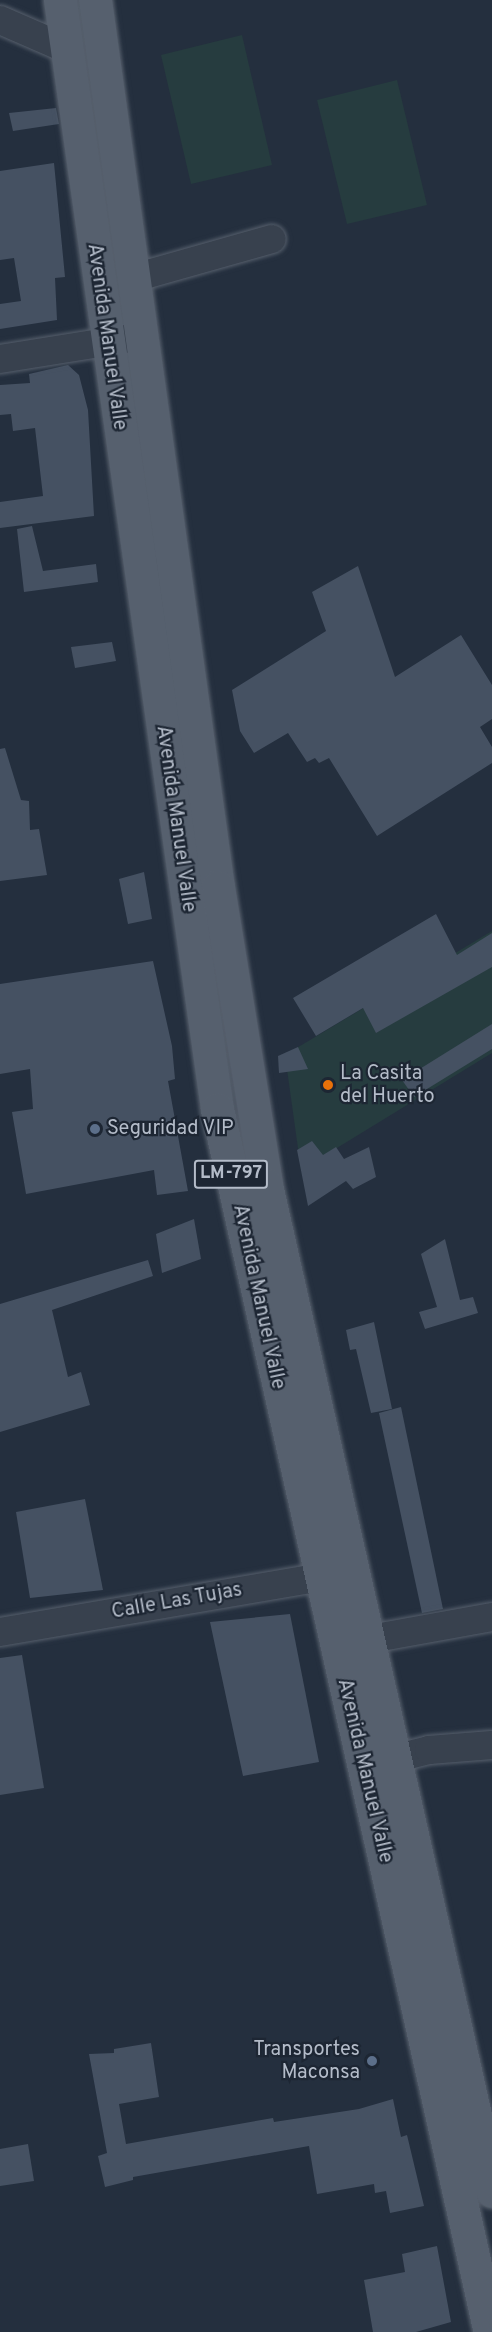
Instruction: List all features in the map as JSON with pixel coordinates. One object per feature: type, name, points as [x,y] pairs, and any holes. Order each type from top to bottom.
[{"type":"main road","name":"Avenida Manuel Valle","points":[[60,0],[217,1109],[490,2332]]},
{"type":"main road","name":"Avenida Manuel Valle","points":[[95,0],[218,887],[266,1185],[355,1571],[492,2191]]},
{"type":"street","points":[[0,20],[68,49]]},
{"type":"street","points":[[134,278],[272,239]]},
{"type":"street","points":[[0,359],[142,336]]},
{"type":"street","name":"Calle Las Tujas","points":[[0,1632],[355,1571]]},
{"type":"street","points":[[370,1640],[492,1617]]},
{"type":"street","points":[[397,1758],[429,1750],[492,1745]]},
{"type":"green space","points":[[242,35],[272,165],[191,184],[161,55]]},
{"type":"green space","points":[[397,80],[427,205],[347,224],[317,100]]},
{"type":"green space","points":[[492,931],[492,1053],[301,1170],[285,1055]]},
{"type":"building","points":[[56,108],[59,124],[13,131],[9,113]]},
{"type":"building","points":[[54,163],[65,277],[55,278],[57,320],[0,329],[0,304],[21,301],[14,258],[0,260],[0,171]]},
{"type":"building","points":[[68,365],[79,375],[88,410],[94,516],[0,528],[0,502],[43,496],[35,428],[13,431],[11,414],[0,415],[0,385],[30,383],[29,374]]},
{"type":"building","points":[[32,526],[43,571],[96,564],[98,582],[24,592],[17,529]]},
{"type":"building","points":[[358,566],[395,677],[461,635],[492,685],[492,719],[480,727],[492,747],[492,763],[377,836],[329,758],[319,763],[315,758],[307,762],[288,733],[254,753],[240,731],[232,690],[326,631],[312,592]]},
{"type":"building","points":[[112,642],[116,661],[75,668],[71,647]]},
{"type":"building","points":[[5,748],[21,800],[29,801],[30,830],[39,829],[47,875],[0,881],[0,749]]},
{"type":"building","points":[[144,872],[152,919],[128,924],[119,879]]},
{"type":"building","points":[[436,914],[457,955],[492,933],[492,967],[376,1033],[363,1008],[316,1036],[293,998]]},
{"type":"building","points":[[153,961],[172,1046],[175,1079],[168,1081],[188,1191],[157,1195],[154,1170],[26,1194],[12,1112],[33,1109],[30,1069],[0,1074],[0,984]]},
{"type":"building","points":[[492,1024],[492,1049],[414,1097],[402,1080]]},
{"type":"building","points":[[298,1047],[308,1069],[279,1073],[278,1056]]},
{"type":"building","points":[[312,1141],[323,1155],[336,1147],[344,1159],[369,1147],[376,1177],[353,1189],[346,1181],[308,1206],[297,1150]]},
{"type":"building","points":[[194,1219],[201,1259],[162,1273],[156,1234]]},
{"type":"building","points":[[445,1239],[460,1300],[473,1297],[478,1313],[425,1329],[419,1312],[437,1307],[421,1254]]},
{"type":"building","points":[[148,1260],[153,1276],[52,1310],[68,1377],[81,1372],[90,1405],[0,1432],[0,1304]]},
{"type":"building","points":[[374,1322],[392,1409],[371,1413],[356,1349],[350,1350],[346,1330]]},
{"type":"building","points":[[401,1407],[443,1609],[422,1613],[379,1413]]},
{"type":"building","points":[[85,1499],[103,1590],[30,1598],[16,1512]]},
{"type":"building","points":[[290,1614],[319,1762],[243,1776],[210,1622]]},
{"type":"building","points":[[22,1655],[44,1788],[0,1795],[0,1658]]},
{"type":"building","points":[[151,2043],[159,2097],[119,2104],[126,2144],[273,2118],[274,2122],[359,2109],[393,2099],[401,2137],[407,2135],[424,2206],[390,2213],[386,2191],[375,2193],[374,2184],[317,2194],[309,2146],[133,2177],[133,2180],[105,2187],[98,2156],[107,2153],[89,2054],[114,2053],[114,2049]]},
{"type":"building","points":[[28,2144],[34,2181],[0,2186],[0,2149]]},
{"type":"building","points":[[437,2246],[451,2322],[416,2332],[373,2332],[364,2280],[405,2272],[402,2254]]},
{"type":"place","name":"La Casita del Huerto","points":[[328,1085]]},
{"type":"place","name":"Seguridad VIP","points":[[95,1129]]},
{"type":"place","name":"Transportes Maconsa","points":[[372,2061]]}]
